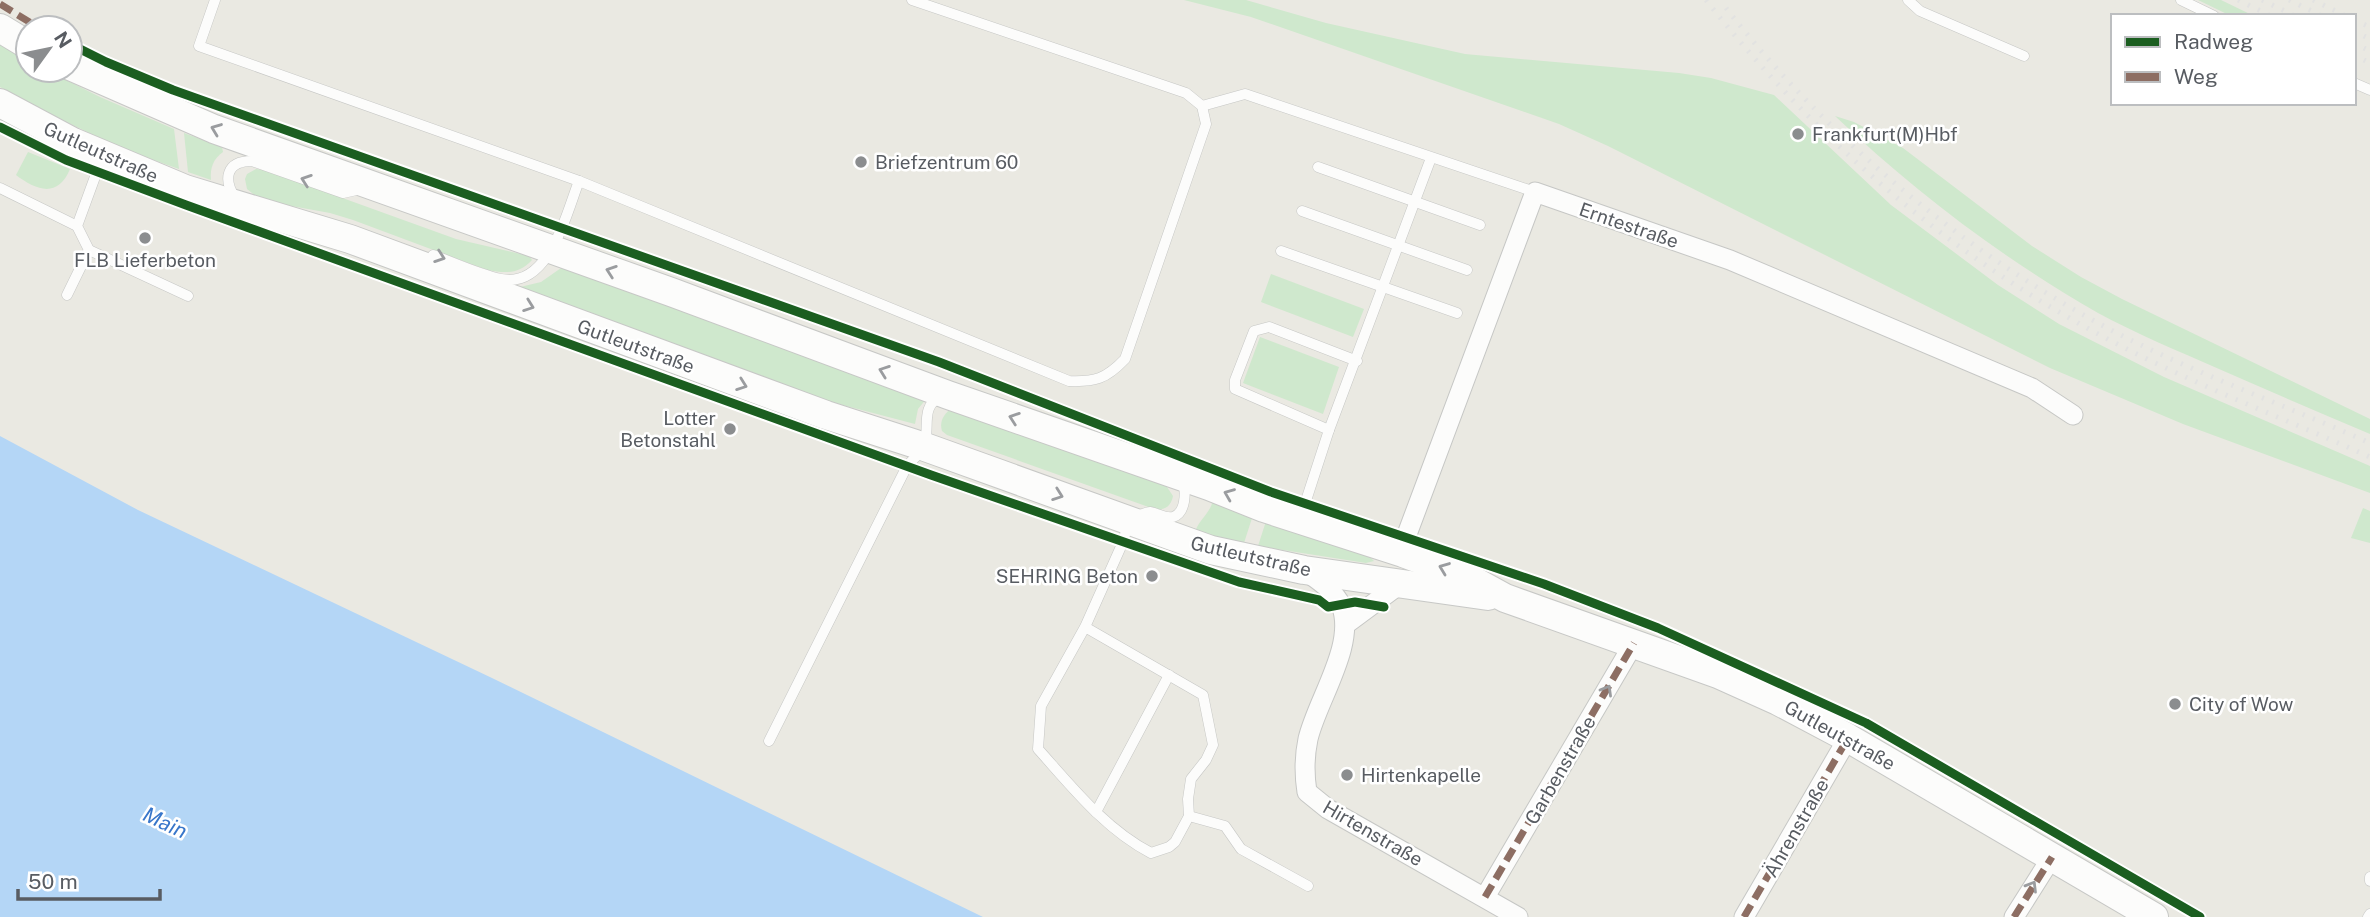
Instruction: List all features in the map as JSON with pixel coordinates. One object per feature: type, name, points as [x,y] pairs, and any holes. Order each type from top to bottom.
[{"type":"main road","name":"Gutleutstraße","points":[[84,72],[214,129],[1300,520],[1393,569]]},
{"type":"main road","name":"Gutleutstraße","points":[[0,103],[103,155],[185,189],[350,240],[814,411],[925,447],[1212,550],[1304,570],[1393,569],[1463,575],[1505,598],[1718,674],[1778,701],[1848,738],[2154,917]]},
{"type":"street","name":"Erntestraße","points":[[1535,192],[1730,260],[2032,388],[2073,415]]},
{"type":"street","points":[[1346,624],[1393,569],[1535,192]]},
{"type":"street","points":[[1304,570],[1323,582],[1340,604],[1346,624]]},
{"type":"street","name":"Hirtenstraße","points":[[1346,624],[1343,643],[1309,736],[1303,767],[1307,792],[1328,809],[1518,917]]},
{"type":"street","name":"Garbenstraße","points":[[1485,897],[1634,643]]},
{"type":"street","name":"Ährenstraße","points":[[1745,917],[1848,738]]},
{"type":"street","points":[[2014,917],[2052,857]]},
{"type":"lane","points":[[215,0],[199,46],[579,181],[1069,381],[1090,381],[1111,374],[1125,359],[1206,124],[1202,106],[1186,93],[912,0]]},
{"type":"lane","points":[[1908,0],[1920,11],[2024,57]]},
{"type":"lane","points":[[2181,0],[2210,14]]},
{"type":"lane","points":[[1202,106],[1245,94],[1535,192]]},
{"type":"lane","points":[[77,226],[103,155]]},
{"type":"lane","points":[[1300,520],[1329,430],[1431,158]]},
{"type":"lane","name":"Gutleutstraße","points":[[244,207],[233,195],[228,184],[228,173],[240,161],[252,161],[343,193],[372,187]]},
{"type":"lane","points":[[1318,167],[1480,225]]},
{"type":"lane","points":[[424,252],[502,279],[524,278],[542,264],[551,250],[579,181]]},
{"type":"lane","points":[[0,188],[77,226],[89,250],[188,296]]},
{"type":"lane","points":[[1302,211],[1467,270]]},
{"type":"lane","name":"Gutleutstraße","points":[[350,240],[386,238]]},
{"type":"lane","points":[[67,295],[89,250]]},
{"type":"lane","points":[[1281,251],[1457,313]]},
{"type":"lane","points":[[1329,430],[1235,389],[1235,380],[1254,331],[1269,327],[1357,360]]},
{"type":"lane","points":[[769,741],[907,466],[925,447],[928,411],[935,400],[948,395]]},
{"type":"lane","name":"Gutleutstraße","points":[[1129,520],[1149,512],[1171,517],[1177,515],[1186,495],[1182,478]]},
{"type":"lane","points":[[1085,627],[1203,695],[1213,745],[1206,760],[1191,779],[1189,816],[1175,842],[1169,847],[1151,853],[1129,842],[1096,812],[1038,749],[1041,706],[1085,627],[1123,542],[1129,520]]},
{"type":"lane","points":[[1096,812],[1169,675]]},
{"type":"lane","points":[[1189,816],[1225,826],[1241,849],[1308,886]]},
{"type":"green space","points":[[1184,0],[1246,0],[1326,23],[1465,54],[1679,73],[1711,78],[1774,95],[1891,205],[1998,285],[2059,324],[2164,377],[2370,466],[2370,493],[2183,424],[2050,368],[1608,146],[1559,124],[1251,17]]},
{"type":"green space","points":[[2198,0],[2221,0],[2250,14],[2227,14]]},
{"type":"green space","points":[[0,45],[14,53],[14,84],[74,84],[174,129],[179,169],[88,132],[0,87]]},
{"type":"green space","points":[[1835,116],[1854,122],[1903,148],[2032,246],[2081,277],[2370,419],[2370,434],[2143,335],[2062,292],[1994,247],[1928,197]]},
{"type":"green space","points":[[184,133],[222,147],[223,152],[213,164],[211,180],[188,172]]},
{"type":"green space","points":[[28,152],[70,169],[65,178],[53,188],[39,188],[16,175]]},
{"type":"green space","points":[[256,169],[456,239],[529,256],[532,260],[511,272],[487,270],[353,220],[258,198],[247,189],[245,179],[247,174]]},
{"type":"green space","points":[[561,268],[927,398],[918,409],[915,424],[831,402],[520,287],[541,282]]},
{"type":"green space","points":[[1271,274],[1364,309],[1353,337],[1261,302]]},
{"type":"green space","points":[[1260,337],[1339,367],[1323,414],[1243,383]]},
{"type":"green space","points":[[953,408],[1165,484],[1173,496],[1171,502],[1165,508],[1157,510],[947,435],[942,431],[942,421]]},
{"type":"green space","points":[[1213,500],[1253,515],[1244,543],[1195,532]]},
{"type":"green space","points":[[2363,508],[2370,511],[2370,543],[2351,538]]},
{"type":"green space","points":[[1267,518],[1370,557],[1374,561],[1366,563],[1258,546]]},
{"type":"water","name":"Main","points":[[0,436],[138,510],[492,678],[983,917],[0,917]]},
{"type":"railway","points":[[1706,0],[1750,53],[1844,151],[1949,239],[2005,278],[2063,314],[2153,362],[2370,457]]},
{"type":"railway","points":[[2238,0],[2267,14]]},
{"type":"railway","points":[[2262,0],[2291,14]]},
{"type":"railway","points":[[2289,0],[2318,14]]},
{"type":"railway","points":[[2313,0],[2342,14]]},
{"type":"railway","points":[[1726,8],[1766,57],[1855,148],[1903,190],[2005,266],[2058,300],[2144,347],[2370,443]]},
{"type":"railway","points":[[2356,21],[2370,27]]},
{"type":"railway","points":[[2356,32],[2370,39]]},
{"type":"railway","points":[[2356,44],[2370,51]]},
{"type":"railway","points":[[2356,56],[2370,63]]},
{"type":"marked path","points":[[0,4],[16,14]]},
{"type":"marked path","points":[[1485,897],[1634,643]]},
{"type":"marked path","points":[[1744,917],[1848,738]]},
{"type":"marked path","points":[[2014,917],[2052,857]]},
{"type":"cycle path","points":[[84,51],[173,90],[939,362],[1271,492],[1544,584],[1658,628],[1866,723],[2200,917]]},
{"type":"cycle path","points":[[0,127],[66,160],[186,205],[931,475],[1239,582],[1319,600],[1328,607],[1355,602],[1384,607]]},
{"type":"place","name":"Frankfurt(M)Hbf","points":[[1798,134]]},
{"type":"place","name":"Briefzentrum 60","points":[[861,162]]},
{"type":"place","name":"FLB Lieferbeton","points":[[145,238]]},
{"type":"place","name":"Lotter Betonstahl","points":[[730,429]]},
{"type":"place","name":"SEHRING Beton","points":[[1152,576]]},
{"type":"place","name":"City of Wow","points":[[2175,704]]},
{"type":"place","name":"Hirtenkapelle","points":[[1347,775]]}]
